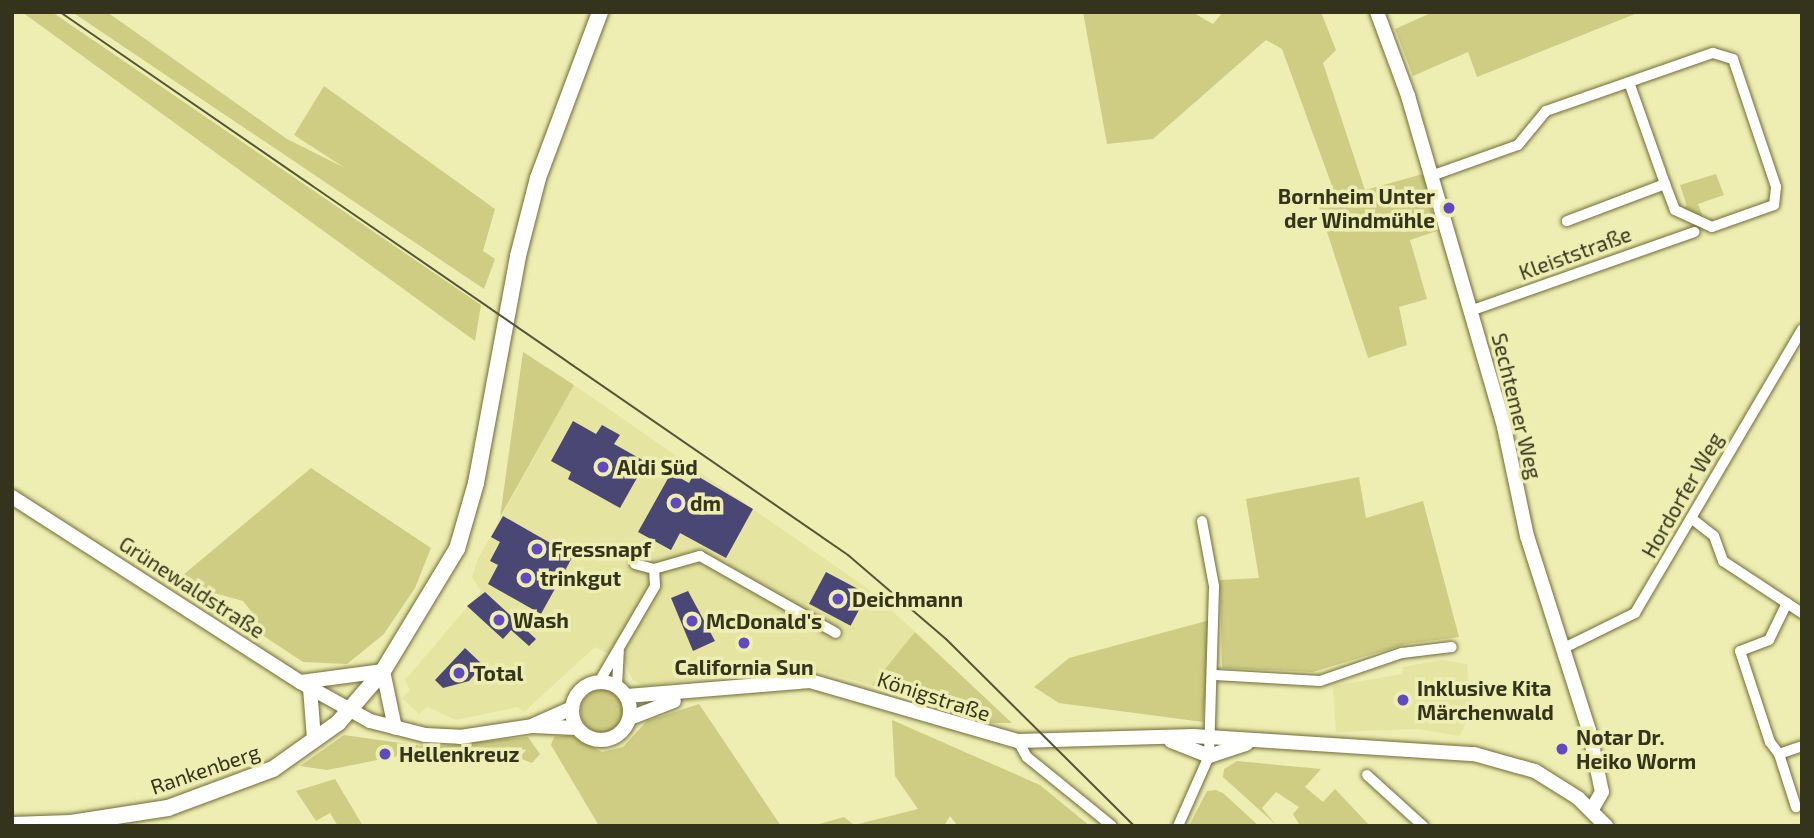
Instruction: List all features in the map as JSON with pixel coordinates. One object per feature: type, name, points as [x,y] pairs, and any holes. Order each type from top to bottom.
[{"type":"main road","name":"Rankenberg","points":[[12,825],[71,823],[168,808],[273,769],[351,710],[383,671],[457,549],[475,483],[538,178],[600,12]]},
{"type":"street","name":"Sechtemer Weg","points":[[1377,12],[1431,176],[1470,311],[1527,536],[1566,647],[1602,792],[1592,809]]},
{"type":"street","points":[[1431,176],[1518,145],[1546,111],[1630,85],[1713,53],[1733,59],[1779,200],[1712,227],[1675,210],[1630,85]]},
{"type":"street","points":[[1567,221],[1665,184]]},
{"type":"street","name":"Kleiststraße","points":[[1470,311],[1693,232]]},
{"type":"street","name":"Hordorfer Weg","points":[[1566,647],[1630,618],[1802,329]]},
{"type":"street","name":"Grünewaldstraße","points":[[12,497],[305,685],[351,710]]},
{"type":"street","points":[[1691,518],[1714,536],[1723,561],[1802,614]]},
{"type":"street","points":[[1178,826],[1209,756],[1215,675],[1214,586],[1202,521]]},
{"type":"street","points":[[635,564],[654,569],[700,556],[836,633]]},
{"type":"street","points":[[599,682],[655,586],[654,569]]},
{"type":"street","points":[[1787,604],[1769,640],[1740,651],[1770,742],[1779,754],[1796,807]]},
{"type":"street","points":[[1215,675],[1320,681],[1402,653],[1452,648]]},
{"type":"street","points":[[619,650],[622,691],[630,718]]},
{"type":"street","points":[[314,739],[305,685],[383,671],[395,728]]},
{"type":"street","name":"Königstraße","points":[[533,726],[572,708],[581,690],[599,682],[622,691],[695,692],[762,681],[810,681],[1018,741],[1210,737],[1250,743],[1488,756],[1535,771],[1592,809],[1606,826]]},
{"type":"street","name":"Königstraße","points":[[351,710],[395,728],[460,737],[533,726],[576,727],[592,739],[611,739],[630,718],[695,692]]},
{"type":"street","points":[[572,708],[576,727]]},
{"type":"street","name":"Königstraße","points":[[1163,738],[1209,756],[1250,743]]},
{"type":"street","points":[[1018,741],[1027,757],[1112,826]]},
{"type":"street","points":[[1779,754],[1802,746]]},
{"type":"street","points":[[1367,775],[1423,826]]},
{"type":"shaded area","points":[[22,12],[52,12],[481,305],[475,341]]},
{"type":"shaded area","points":[[72,12],[107,12],[287,139],[345,168],[294,135],[324,86],[495,209],[483,251],[495,259],[484,289]]},
{"type":"shaded area","points":[[1083,12],[1192,12],[1213,24],[1223,12],[1321,12],[1336,50],[1323,63],[1365,190],[1423,174],[1437,231],[1410,240],[1427,299],[1399,307],[1407,345],[1368,358],[1316,198],[1335,194],[1282,49],[1266,40],[1153,139],[1107,144]]},
{"type":"shaded area","points":[[1433,12],[1640,12],[1477,77],[1468,52],[1413,76],[1395,29]]},
{"type":"shaded area","points":[[1716,174],[1724,195],[1698,204],[1704,220],[1680,209],[1687,206],[1680,185]]},
{"type":"shaded area","points":[[523,352],[574,385],[500,517]]},
{"type":"shaded area","points":[[574,385],[867,588],[915,632],[872,685],[820,671],[778,669],[643,686],[632,679],[625,662],[595,647],[524,712],[518,707],[456,720],[427,707],[419,714],[402,698],[410,690],[405,680],[481,591],[472,577],[478,559]]},
{"type":"shaded area","points":[[311,468],[431,548],[415,588],[384,634],[347,664],[303,662],[256,631],[258,620],[243,601],[214,593],[183,575]]},
{"type":"shaded area","points":[[1359,477],[1366,518],[1423,501],[1459,637],[1406,644],[1313,672],[1222,668],[1220,580],[1259,578],[1246,499]]},
{"type":"shaded area","points":[[1210,620],[1203,722],[1059,703],[1034,687],[1069,658]]},
{"type":"shaded area","points":[[915,632],[1012,723],[990,723],[872,685]]},
{"type":"shaded area","name":"Inklusive Kita Märchenwald","points":[[1441,660],[1467,664],[1471,712],[1460,736],[1417,729],[1336,732],[1333,686],[1402,674],[1403,667]]},
{"type":"shaded area","points":[[603,689],[619,695],[625,711],[619,727],[603,733],[587,727],[581,711],[587,695]]},
{"type":"shaded area","points":[[699,704],[781,826],[599,826],[551,745],[554,737],[570,735],[602,752],[623,747],[647,721]]},
{"type":"shaded area","points":[[892,720],[1040,785],[1090,826],[958,826],[950,816],[944,826],[812,826],[844,817],[854,825],[918,809],[895,776]]},
{"type":"shaded area","points":[[344,735],[429,747],[528,737],[540,754],[532,763],[499,750],[413,753],[327,770],[300,766]]},
{"type":"shaded area","points":[[1237,761],[1321,769],[1305,787],[1323,802],[1335,789],[1370,826],[1300,826],[1293,814],[1299,807],[1276,792],[1262,808],[1275,824],[1223,777],[1224,769]]},
{"type":"shaded area","points":[[335,779],[363,826],[338,826],[330,813],[316,821],[296,791]]},
{"type":"shaded area","points":[[1216,790],[1223,793],[1259,826],[1189,826],[1207,791]]},
{"type":"building","name":"Aldi Süd","points":[[573,421],[596,434],[602,425],[620,435],[614,444],[646,462],[620,508],[568,479],[571,472],[551,461]]},
{"type":"building","points":[[671,473],[689,483],[694,474],[753,509],[726,558],[680,533],[671,550],[638,532]]},
{"type":"building","points":[[503,516],[573,556],[541,614],[488,584],[498,565],[490,561],[500,542],[491,537]]},
{"type":"building","name":"Deichmann","points":[[826,572],[867,594],[851,626],[809,604]]},
{"type":"building","name":"McDonald's","points":[[688,591],[715,641],[693,651],[671,598]]},
{"type":"building","name":"Wash","points":[[485,592],[536,639],[529,646],[511,630],[503,639],[467,606]]},
{"type":"building","name":"Total","points":[[465,648],[483,665],[469,681],[443,688],[435,680]]},
{"type":"tram line","points":[[60,12],[848,555],[946,639],[1134,826]]},
{"type":"place","name":"Bornheim Unter der Windmühle","points":[[1449,208]]},
{"type":"place","name":"Aldi Süd","points":[[603,467]]},
{"type":"place","name":"dm","points":[[676,503]]},
{"type":"place","name":"Fressnapf","points":[[537,549]]},
{"type":"place","name":"trinkgut","points":[[526,578]]},
{"type":"place","name":"Deichmann","points":[[838,599]]},
{"type":"place","name":"Wash","points":[[499,620]]},
{"type":"place","name":"McDonald's","points":[[692,621]]},
{"type":"place","name":"California Sun","points":[[744,643]]},
{"type":"place","name":"Total","points":[[459,673]]},
{"type":"place","name":"Inklusive Kita Märchenwald","points":[[1403,700]]},
{"type":"place","name":"Notar Dr. Heiko Worm","points":[[1562,749]]},
{"type":"place","name":"Hellenkreuz","points":[[385,754]]}]
